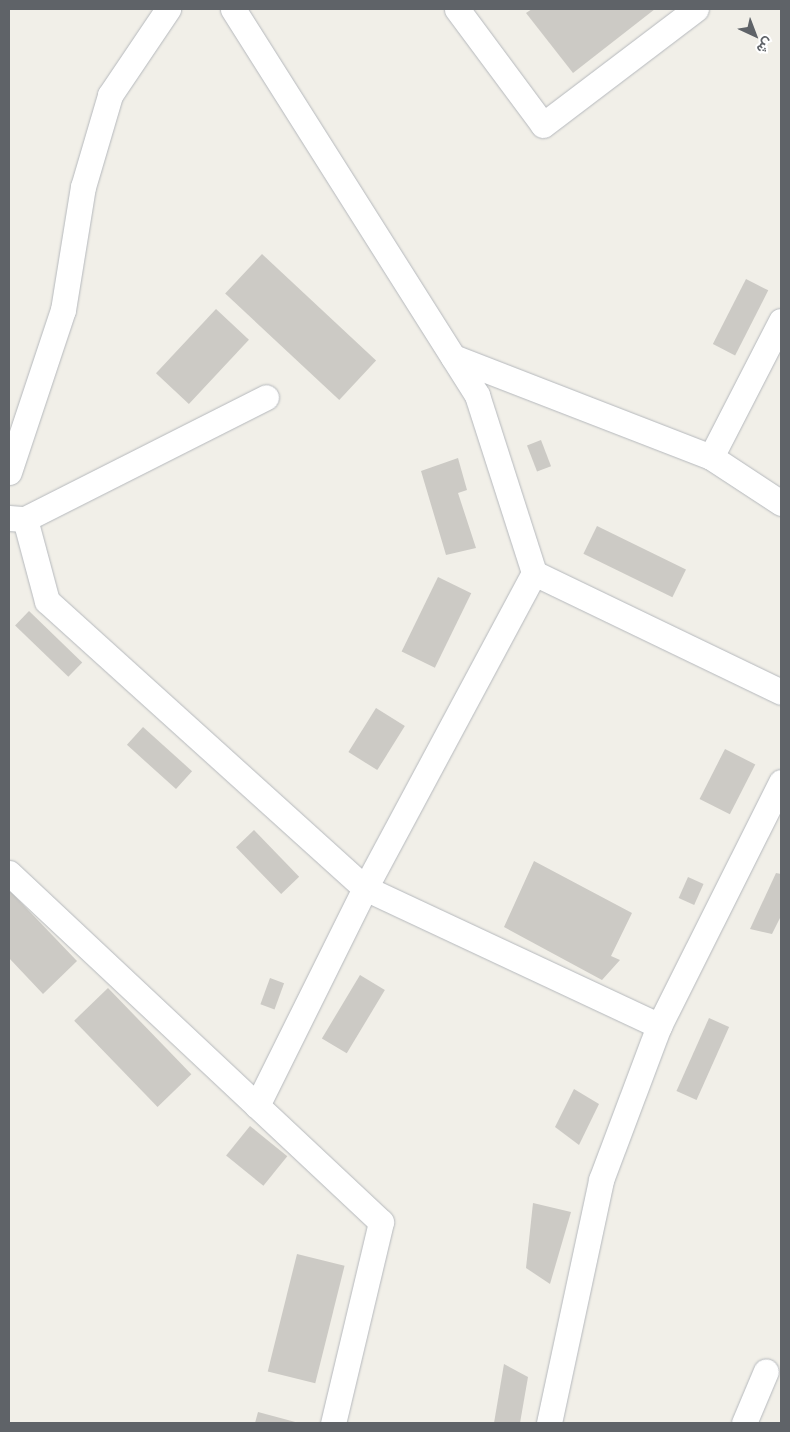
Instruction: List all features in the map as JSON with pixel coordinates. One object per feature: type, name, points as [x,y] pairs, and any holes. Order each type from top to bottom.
[{"type":"street","points":[[9,472],[63,310],[83,188],[110,95],[168,9]]},
{"type":"street","points":[[233,9],[477,395],[534,573],[365,888],[258,1106]]},
{"type":"street","points":[[457,9],[543,125],[696,9]]},
{"type":"street","points":[[711,457],[781,321]]},
{"type":"street","points":[[453,357],[711,457],[781,503]]},
{"type":"street","points":[[266,397],[17,518],[47,601],[365,888],[659,1026]]},
{"type":"street","points":[[534,573],[781,692]]},
{"type":"street","points":[[549,1423],[601,1180],[659,1026],[781,782]]},
{"type":"street","points":[[9,873],[381,1222],[333,1423]]},
{"type":"street","points":[[744,1423],[766,1371]]},
{"type":"building","points":[[532,9],[655,9],[573,73],[526,13]]},
{"type":"building","points":[[262,254],[376,360],[339,400],[225,293]]},
{"type":"building","points":[[746,279],[768,290],[735,355],[713,344]]},
{"type":"building","points":[[216,309],[249,340],[189,404],[156,373]]},
{"type":"building","points":[[541,440],[551,466],[537,472],[527,445]]},
{"type":"building","points":[[458,458],[467,490],[458,493],[476,548],[446,555],[421,471]]},
{"type":"building","points":[[597,526],[686,569],[672,597],[583,554]]},
{"type":"building","points":[[438,577],[471,593],[435,668],[402,652]]},
{"type":"building","points":[[29,611],[82,662],[68,677],[15,625]]},
{"type":"building","points":[[376,708],[405,726],[377,770],[348,752]]},
{"type":"building","points":[[143,727],[192,771],[176,789],[127,745]]},
{"type":"building","points":[[725,749],[755,764],[730,814],[700,799]]},
{"type":"building","points":[[254,830],[299,877],[281,894],[236,847]]},
{"type":"building","points":[[534,861],[632,913],[611,956],[620,960],[602,980],[504,927]]},
{"type":"building","points":[[776,873],[781,874],[781,916],[772,934],[750,929]]},
{"type":"building","points":[[688,877],[704,884],[694,905],[679,898]]},
{"type":"building","points":[[9,890],[77,961],[43,994],[9,958]]},
{"type":"building","points":[[360,975],[385,990],[347,1053],[322,1038]]},
{"type":"building","points":[[270,978],[284,983],[275,1009],[260,1004]]},
{"type":"building","points":[[108,988],[191,1074],[158,1107],[74,1021]]},
{"type":"building","points":[[709,1018],[729,1027],[697,1100],[676,1091]]},
{"type":"building","points":[[574,1089],[599,1104],[579,1145],[555,1127]]},
{"type":"building","points":[[250,1126],[287,1156],[263,1186],[226,1156]]},
{"type":"building","points":[[533,1203],[571,1212],[550,1284],[526,1268]]},
{"type":"building","points":[[297,1254],[345,1266],[315,1383],[268,1371]]},
{"type":"building","points":[[504,1364],[528,1377],[520,1423],[494,1423]]},
{"type":"building","points":[[258,1412],[299,1423],[255,1423]]}]
